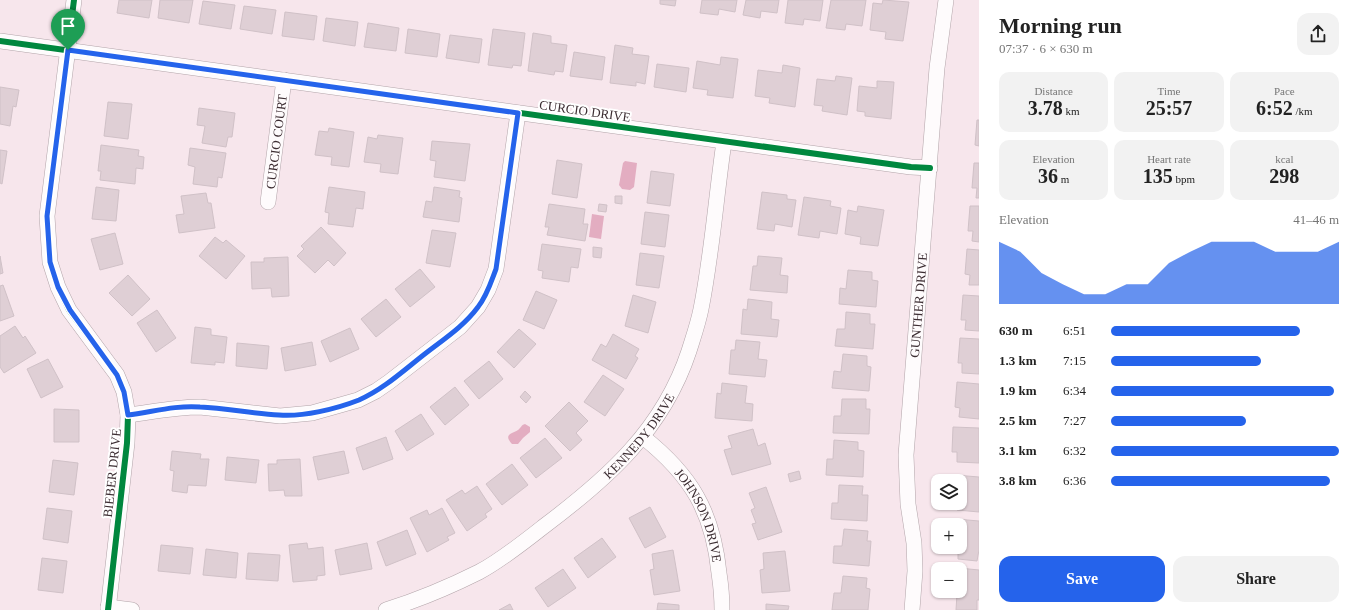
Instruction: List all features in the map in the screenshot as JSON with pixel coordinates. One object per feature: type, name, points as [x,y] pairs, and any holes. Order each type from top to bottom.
[{"type":"street","name":"BIEBER DRIVE","points":[[74,0],[47,216],[50,262],[58,287],[70,310],[117,375],[124,392],[128,415],[127,443],[108,609]]},
{"type":"street","name":"GUNTHER DRIVE","points":[[912,610],[915,571],[908,504],[906,455],[937,68],[946,0]]},
{"type":"street","name":"CURCIO DRIVE","points":[[0,40],[724,142],[911,167],[930,168]]},
{"type":"street","name":"CURCIO COURT","points":[[268,202],[284,80]]},
{"type":"street","points":[[128,415],[190,407],[280,416],[296,415],[325,410],[358,400],[376,391],[389,382],[460,327],[478,307],[488,290],[496,269],[518,113]]},
{"type":"street","name":"KENNEDY DRIVE","points":[[386,610],[424,598],[480,571],[512,550],[568,508],[606,476],[643,437],[671,392],[688,353],[701,311],[706,285],[724,142]]},
{"type":"street","name":"JOHNSON DRIVE","points":[[643,437],[676,466],[696,493],[712,533],[717,554],[722,610]]},
{"type":"street","points":[[108,609],[132,610]]},
{"type":"shaded area","points":[[625,161],[637,163],[634,187],[630,190],[622,189],[619,185],[623,163]]},
{"type":"shaded area","points":[[592,214],[604,216],[601,239],[589,237]]},
{"type":"shaded area","points":[[525,424],[530,427],[530,432],[518,444],[512,444],[509,441],[508,436]]},
{"type":"building","points":[[119,0],[152,0],[149,18],[117,13]]},
{"type":"building","points":[[160,0],[193,0],[189,23],[158,18]]},
{"type":"building","points":[[660,0],[676,0],[675,6],[660,4]]},
{"type":"building","points":[[702,0],[737,0],[735,12],[719,9],[718,15],[700,13]]},
{"type":"building","points":[[746,0],[779,0],[777,13],[761,11],[760,18],[743,15]]},
{"type":"building","points":[[788,0],[823,0],[820,21],[804,19],[803,25],[785,23]]},
{"type":"building","points":[[831,0],[866,0],[862,26],[846,24],[845,30],[826,28]]},
{"type":"building","points":[[883,0],[909,2],[903,41],[885,39],[886,32],[870,30],[873,3],[882,4]]},
{"type":"building","points":[[203,1],[235,5],[231,29],[199,24]]},
{"type":"building","points":[[244,6],[276,10],[272,34],[240,29]]},
{"type":"building","points":[[285,12],[317,16],[314,40],[282,36]]},
{"type":"building","points":[[326,18],[358,22],[355,46],[323,41]]},
{"type":"building","points":[[368,23],[399,28],[396,51],[364,47]]},
{"type":"building","points":[[408,29],[440,34],[437,57],[405,53]]},
{"type":"building","points":[[493,29],[525,33],[521,66],[513,65],[512,68],[488,65]]},
{"type":"building","points":[[533,33],[551,36],[551,43],[567,45],[563,72],[555,71],[554,75],[528,71]]},
{"type":"building","points":[[450,35],[482,39],[479,63],[446,58]]},
{"type":"building","points":[[615,45],[633,48],[632,54],[649,56],[645,84],[636,82],[636,86],[610,83]]},
{"type":"building","points":[[574,52],[605,57],[602,80],[570,76]]},
{"type":"building","points":[[721,57],[738,59],[733,98],[707,95],[708,90],[693,88],[697,61],[720,65]]},
{"type":"building","points":[[657,64],[689,68],[686,92],[654,87]]},
{"type":"building","points":[[783,65],[800,68],[795,107],[769,103],[770,98],[755,96],[758,70],[782,73]]},
{"type":"building","points":[[836,76],[852,78],[847,115],[822,111],[823,106],[814,105],[817,79],[835,81]]},
{"type":"building","points":[[877,81],[894,82],[891,119],[865,116],[865,112],[857,111],[859,86],[877,88]]},
{"type":"building","points":[[0,87],[19,90],[16,107],[13,106],[10,126],[0,124]]},
{"type":"building","points":[[108,102],[132,104],[128,139],[104,136]]},
{"type":"building","points":[[199,108],[235,113],[232,137],[228,137],[226,147],[202,143],[205,126],[197,125]]},
{"type":"building","points":[[977,120],[979,120],[979,146],[975,145]]},
{"type":"building","points":[[329,128],[354,132],[349,167],[331,165],[332,157],[315,155],[319,131],[328,132]]},
{"type":"building","points":[[378,135],[403,138],[398,174],[380,172],[381,164],[364,162],[368,137],[377,139]]},
{"type":"building","points":[[432,141],[470,144],[465,181],[434,177],[436,161],[430,160]]},
{"type":"building","points":[[101,145],[139,150],[138,156],[144,157],[143,169],[136,168],[135,184],[100,180],[101,171],[98,171]]},
{"type":"building","points":[[190,148],[226,153],[222,178],[218,177],[217,187],[193,184],[195,167],[188,165]]},
{"type":"building","points":[[0,150],[7,151],[2,184],[0,183]]},
{"type":"building","points":[[557,160],[582,164],[577,198],[552,194]]},
{"type":"building","points":[[974,163],[979,163],[979,198],[976,198],[977,188],[972,188]]},
{"type":"building","points":[[651,171],[674,174],[670,206],[647,203]]},
{"type":"building","points":[[96,187],[119,190],[116,221],[92,219]]},
{"type":"building","points":[[329,187],[365,192],[363,209],[356,208],[353,227],[328,224],[329,213],[325,212]]},
{"type":"building","points":[[434,187],[460,191],[459,197],[462,198],[459,222],[423,217],[426,201],[432,202]]},
{"type":"building","points":[[762,192],[787,195],[787,199],[796,200],[792,227],[775,224],[774,231],[757,229]]},
{"type":"building","points":[[206,193],[208,203],[211,203],[215,228],[179,233],[176,215],[184,214],[181,196]]},
{"type":"building","points":[[615,196],[622,196],[622,204],[615,203]]},
{"type":"building","points":[[804,197],[831,201],[830,206],[841,208],[837,234],[820,231],[819,238],[798,235]]},
{"type":"building","points":[[549,204],[585,209],[583,224],[588,224],[585,241],[547,235],[549,227],[545,227]]},
{"type":"building","points":[[599,204],[607,205],[606,212],[598,211]]},
{"type":"building","points":[[858,206],[884,210],[878,246],[860,244],[861,237],[845,234],[848,210],[857,212]]},
{"type":"building","points":[[970,206],[979,206],[979,242],[972,241],[973,231],[968,231]]},
{"type":"building","points":[[645,212],[669,215],[665,247],[641,244]]},
{"type":"building","points":[[321,227],[346,253],[334,266],[328,260],[315,273],[297,256],[304,249],[301,246]]},
{"type":"building","points":[[432,230],[456,233],[450,267],[426,263]]},
{"type":"building","points":[[115,233],[123,264],[100,270],[91,239]]},
{"type":"building","points":[[215,237],[223,243],[226,240],[245,256],[226,279],[199,256]]},
{"type":"building","points":[[542,244],[581,249],[578,268],[571,267],[569,282],[542,278],[543,271],[538,270]]},
{"type":"building","points":[[593,247],[602,248],[601,258],[593,257]]},
{"type":"building","points":[[967,249],[979,250],[979,285],[969,285],[970,275],[965,274]]},
{"type":"building","points":[[640,253],[664,256],[659,288],[636,285]]},
{"type":"building","points":[[0,256],[3,273],[0,274]]},
{"type":"building","points":[[758,256],[782,258],[780,275],[788,276],[787,293],[750,290],[753,266],[757,266]]},
{"type":"building","points":[[288,257],[289,296],[272,297],[271,288],[252,289],[251,262],[264,262],[264,258]]},
{"type":"building","points":[[420,269],[435,287],[410,307],[395,289]]},
{"type":"building","points":[[848,270],[872,272],[872,280],[878,281],[876,307],[839,304],[840,288],[846,289]]},
{"type":"building","points":[[128,275],[150,299],[132,316],[109,293]]},
{"type":"building","points":[[3,285],[14,316],[0,321],[0,286]]},
{"type":"building","points":[[536,291],[557,300],[544,329],[523,320]]},
{"type":"building","points":[[633,295],[656,302],[648,333],[625,326]]},
{"type":"building","points":[[963,295],[979,296],[979,331],[965,330],[966,320],[961,320]]},
{"type":"building","points":[[386,299],[401,317],[376,337],[361,319]]},
{"type":"building","points":[[748,299],[772,302],[771,319],[779,320],[777,337],[741,334],[743,309],[747,310]]},
{"type":"building","points":[[157,310],[176,338],[156,352],[137,323]]},
{"type":"building","points":[[846,312],[870,314],[870,324],[875,324],[873,349],[835,346],[837,329],[845,329]]},
{"type":"building","points":[[15,326],[23,338],[25,336],[36,353],[4,373],[0,367],[0,336]]},
{"type":"building","points":[[195,327],[211,329],[211,335],[227,337],[224,363],[215,362],[215,365],[191,363]]},
{"type":"building","points":[[350,328],[359,349],[330,362],[321,341]]},
{"type":"building","points":[[519,329],[536,344],[514,368],[497,352]]},
{"type":"building","points":[[613,334],[639,349],[635,356],[638,358],[626,379],[592,360],[601,344],[606,347]]},
{"type":"building","points":[[960,338],[979,339],[979,374],[962,373],[962,363],[958,363]]},
{"type":"building","points":[[736,340],[760,342],[758,359],[767,360],[765,377],[729,374],[731,350],[735,350]]},
{"type":"building","points":[[312,342],[316,365],[285,371],[281,348]]},
{"type":"building","points":[[237,343],[269,346],[267,369],[236,366]]},
{"type":"building","points":[[843,354],[867,356],[867,366],[871,367],[869,391],[832,388],[834,371],[841,372]]},
{"type":"building","points":[[48,359],[63,387],[41,398],[27,369]]},
{"type":"building","points":[[489,361],[503,379],[479,399],[464,381]]},
{"type":"building","points":[[603,375],[624,389],[605,416],[584,402]]},
{"type":"building","points":[[957,382],[979,384],[979,419],[959,417],[960,408],[955,407]]},
{"type":"building","points":[[722,383],[747,386],[745,403],[753,404],[752,421],[715,418],[717,393],[721,394]]},
{"type":"building","points":[[455,387],[469,405],[445,425],[430,407]]},
{"type":"building","points":[[525,391],[531,397],[526,403],[520,397]]},
{"type":"building","points":[[842,399],[866,399],[866,409],[870,409],[869,434],[833,433],[834,416],[841,416]]},
{"type":"building","points":[[569,402],[588,421],[576,433],[582,440],[570,451],[545,426]]},
{"type":"building","points":[[54,409],[79,410],[79,442],[54,442]]},
{"type":"building","points":[[421,414],[434,434],[407,451],[395,431]]},
{"type":"building","points":[[953,427],[979,428],[979,463],[957,462],[957,452],[952,452]]},
{"type":"building","points":[[753,429],[758,446],[765,443],[771,464],[732,475],[724,450],[732,448],[728,436]]},
{"type":"building","points":[[386,437],[393,459],[363,470],[356,448]]},
{"type":"building","points":[[545,438],[562,458],[536,478],[520,458]]},
{"type":"building","points":[[834,440],[858,442],[858,450],[864,451],[863,477],[826,475],[827,459],[833,459]]},
{"type":"building","points":[[172,451],[201,454],[200,459],[209,459],[206,486],[188,485],[187,493],[172,491],[174,471],[170,470]]},
{"type":"building","points":[[344,451],[349,473],[318,480],[313,457]]},
{"type":"building","points":[[227,457],[259,460],[256,483],[225,480]]},
{"type":"building","points":[[300,459],[302,496],[285,496],[284,490],[269,491],[268,464],[277,464],[277,460]]},
{"type":"building","points":[[53,460],[78,463],[74,495],[49,492]]},
{"type":"building","points":[[512,464],[528,485],[502,505],[486,484]]},
{"type":"building","points":[[799,471],[801,479],[790,482],[788,474]]},
{"type":"building","points":[[967,476],[979,477],[979,512],[957,510],[967,510]]},
{"type":"building","points":[[839,485],[863,486],[862,495],[868,495],[867,521],[831,519],[832,503],[838,503]]},
{"type":"building","points":[[477,486],[492,509],[485,514],[487,517],[467,531],[446,500],[462,490],[465,494]]},
{"type":"building","points":[[766,487],[782,532],[758,540],[752,524],[756,523],[751,510],[755,508],[749,493]]},
{"type":"building","points":[[650,507],[666,537],[645,548],[629,518]]},
{"type":"building","points":[[47,508],[72,511],[68,543],[43,539]]},
{"type":"building","points":[[442,508],[455,533],[447,537],[449,540],[427,552],[410,518],[427,510],[429,515]]},
{"type":"building","points":[[967,520],[979,521],[979,550],[977,561],[958,559],[958,554],[967,554]]},
{"type":"building","points":[[844,529],[868,531],[867,541],[871,541],[869,566],[833,563],[834,546],[842,546]]},
{"type":"building","points":[[407,530],[416,554],[386,566],[377,542]]},
{"type":"building","points":[[602,538],[616,557],[588,578],[574,558]]},
{"type":"building","points":[[307,543],[308,549],[323,547],[325,575],[317,576],[317,580],[293,582],[289,545]]},
{"type":"building","points":[[367,543],[372,569],[340,575],[335,550]]},
{"type":"building","points":[[161,545],[193,548],[190,574],[158,571]]},
{"type":"building","points":[[206,549],[238,553],[236,578],[203,575]]},
{"type":"building","points":[[673,550],[680,591],[654,595],[650,570],[654,569],[652,554]]},
{"type":"building","points":[[785,551],[790,591],[762,593],[760,570],[764,569],[763,553]]},
{"type":"building","points":[[248,553],[280,555],[278,581],[246,579]]},
{"type":"building","points":[[42,558],[67,561],[63,593],[38,590]]},
{"type":"building","points":[[563,569],[576,588],[548,607],[535,588]]},
{"type":"building","points":[[967,569],[979,570],[979,600],[977,600],[977,610],[956,610],[957,598],[967,598]]},
{"type":"building","points":[[843,576],[867,578],[866,588],[870,589],[868,610],[832,610],[834,593],[841,593]]},
{"type":"building","points":[[658,603],[679,605],[679,610],[657,610]]},
{"type":"building","points":[[510,604],[513,610],[499,610]]},
{"type":"building","points":[[766,604],[789,606],[788,610],[766,610]]},
{"type":"cycle path","points":[[74,0],[47,216],[50,262],[58,287],[69,310],[117,375],[124,392],[128,415],[127,443],[108,610]]},
{"type":"cycle path","points":[[0,41],[911,167],[930,168]]},
{"type":"route","points":[[68,50],[518,113],[496,269],[488,290],[478,307],[460,327],[389,382],[376,391],[358,400],[339,406],[312,413],[280,416],[200,407],[166,409],[128,415],[124,392],[117,375],[70,310],[58,287],[50,262],[47,216],[68,50]]}]
